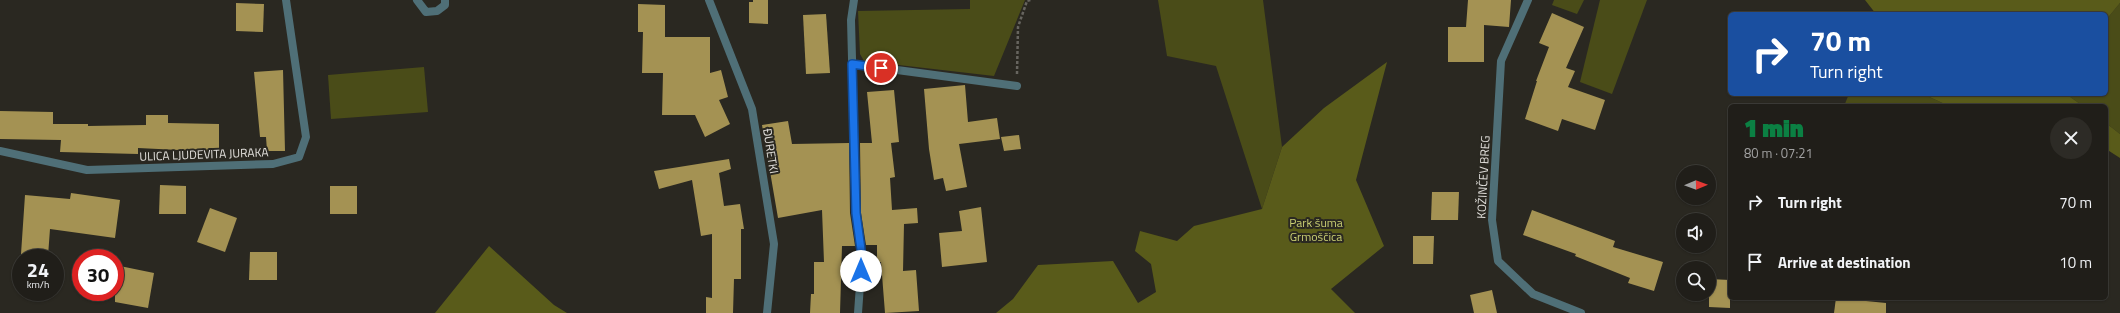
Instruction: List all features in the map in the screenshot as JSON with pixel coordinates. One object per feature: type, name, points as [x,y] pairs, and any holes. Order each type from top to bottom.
[{"type":"street","name":"ULICA LJUDEVITA JURAKA","points":[[0,151],[87,170],[273,164],[299,157],[306,137],[286,0]]},
{"type":"street","points":[[417,0],[426,12],[437,11],[444,5],[445,0]]},
{"type":"street","name":"ĐURETKI","points":[[709,0],[752,109],[774,244],[767,313]]},
{"type":"street","points":[[854,0],[851,20],[856,213],[862,257],[858,313]]},
{"type":"street","name":"KOŽINČEV BREG","points":[[1528,0],[1501,61],[1492,220],[1498,261],[1533,294],[1581,313]]},
{"type":"street","points":[[852,64],[1017,86]]},
{"type":"path","points":[[1017,86],[1018,27],[1027,1],[1031,0]]},
{"type":"shaded area","points":[[970,0],[1025,0],[994,76],[864,61],[860,54],[858,11],[970,9]]},
{"type":"shaded area","points":[[1158,0],[1263,0],[1282,147],[1262,209],[1216,66],[1167,56]]},
{"type":"shaded area","points":[[1554,0],[1584,0],[1577,14],[1552,5]]},
{"type":"shaded area","points":[[1600,0],[1647,0],[1612,94],[1580,82]]},
{"type":"shaded area","points":[[2120,3],[2120,134],[2108,125],[2108,104],[2080,104],[2069,96],[2108,96],[2108,18]]},
{"type":"shaded area","points":[[424,67],[428,112],[331,119],[328,75]]},
{"type":"shaded area","points":[[1848,96],[1927,96],[1945,104],[1845,104]]},
{"type":"green space","points":[[1865,0],[2120,0],[2120,3],[2108,18],[2108,12],[1874,12]]},
{"type":"green space","name":"Park šuma Grmoščica","points":[[1387,62],[1356,180],[1384,246],[1331,289],[1355,313],[996,313],[1013,299],[1038,265],[1113,261],[1138,303],[1156,292],[1151,264],[1135,251],[1140,231],[1177,241],[1194,226],[1262,209],[1282,147],[1324,108]]},
{"type":"green space","points":[[1927,96],[2069,96],[2080,104],[1945,104]]},
{"type":"green space","points":[[2108,125],[2120,134],[2120,158],[2108,150]]},
{"type":"green space","points":[[489,246],[554,305],[567,313],[435,313]]},
{"type":"building","points":[[753,0],[768,0],[768,24],[749,23],[749,2],[753,2]]},
{"type":"building","points":[[1468,0],[1511,0],[1509,27],[1484,25],[1484,62],[1448,62],[1448,27],[1466,27]]},
{"type":"building","points":[[236,3],[264,4],[263,32],[236,31]]},
{"type":"building","points":[[638,4],[665,5],[665,37],[710,37],[710,73],[721,70],[728,97],[719,100],[730,124],[705,137],[695,115],[662,115],[663,73],[642,73],[643,32],[638,32]]},
{"type":"building","points":[[1552,13],[1584,27],[1566,68],[1575,71],[1568,87],[1605,100],[1595,130],[1562,119],[1558,131],[1525,119],[1536,81],[1549,47],[1539,43]]},
{"type":"building","points":[[826,14],[830,73],[806,74],[803,15]]},
{"type":"building","points":[[283,70],[285,151],[267,151],[266,137],[260,137],[254,72]]},
{"type":"building","points":[[965,85],[968,122],[997,118],[1000,139],[959,144],[967,187],[946,191],[943,178],[934,180],[929,149],[924,89]]},
{"type":"building","points":[[894,90],[899,142],[891,143],[895,177],[890,178],[892,210],[917,208],[918,223],[904,224],[903,271],[916,270],[919,311],[885,313],[881,262],[877,262],[877,245],[866,245],[861,213],[860,143],[872,143],[867,92]]},
{"type":"building","points":[[0,111],[53,112],[53,124],[88,124],[88,126],[146,125],[146,115],[168,115],[168,123],[219,124],[219,152],[138,148],[138,154],[60,152],[61,140],[0,139]]},
{"type":"building","points":[[788,121],[792,144],[849,143],[850,213],[855,246],[842,246],[840,313],[810,313],[811,294],[814,294],[814,262],[824,262],[822,210],[778,218],[762,125]]},
{"type":"building","points":[[1019,135],[1021,149],[1004,151],[1001,137]]},
{"type":"building","points":[[729,159],[731,169],[719,173],[724,206],[740,204],[744,229],[741,229],[741,279],[734,279],[733,313],[706,313],[706,297],[712,298],[712,234],[701,236],[692,180],[659,189],[654,171]]},
{"type":"building","points":[[160,185],[186,186],[186,214],[159,214]]},
{"type":"building","points":[[330,186],[357,186],[357,214],[330,214]]},
{"type":"building","points":[[1432,192],[1459,192],[1458,220],[1431,220]]},
{"type":"building","points":[[71,193],[120,200],[115,238],[50,229],[49,249],[21,249],[25,195],[70,199]]},
{"type":"building","points":[[981,207],[987,262],[942,267],[939,233],[962,231],[959,211]]},
{"type":"building","points":[[210,208],[237,218],[225,252],[197,242]]},
{"type":"building","points":[[1532,210],[1615,241],[1613,247],[1663,262],[1654,291],[1628,283],[1630,278],[1575,256],[1576,254],[1523,235]]},
{"type":"building","points":[[1413,236],[1434,236],[1433,264],[1413,264]]},
{"type":"building","points":[[250,252],[277,252],[277,280],[249,280]]},
{"type":"building","points":[[124,267],[154,273],[148,308],[115,302],[124,301]]},
{"type":"building","points":[[1716,279],[1728,280],[1728,300],[1730,300],[1730,308],[1709,307],[1709,301],[1716,301]]},
{"type":"building","points":[[1492,290],[1497,313],[1474,313],[1470,295]]},
{"type":"building","points":[[1836,300],[1856,300],[1886,303],[1886,313],[1834,313]]},
{"type":"route","points":[[861,271],[862,257],[856,213],[852,64],[881,68]]}]
